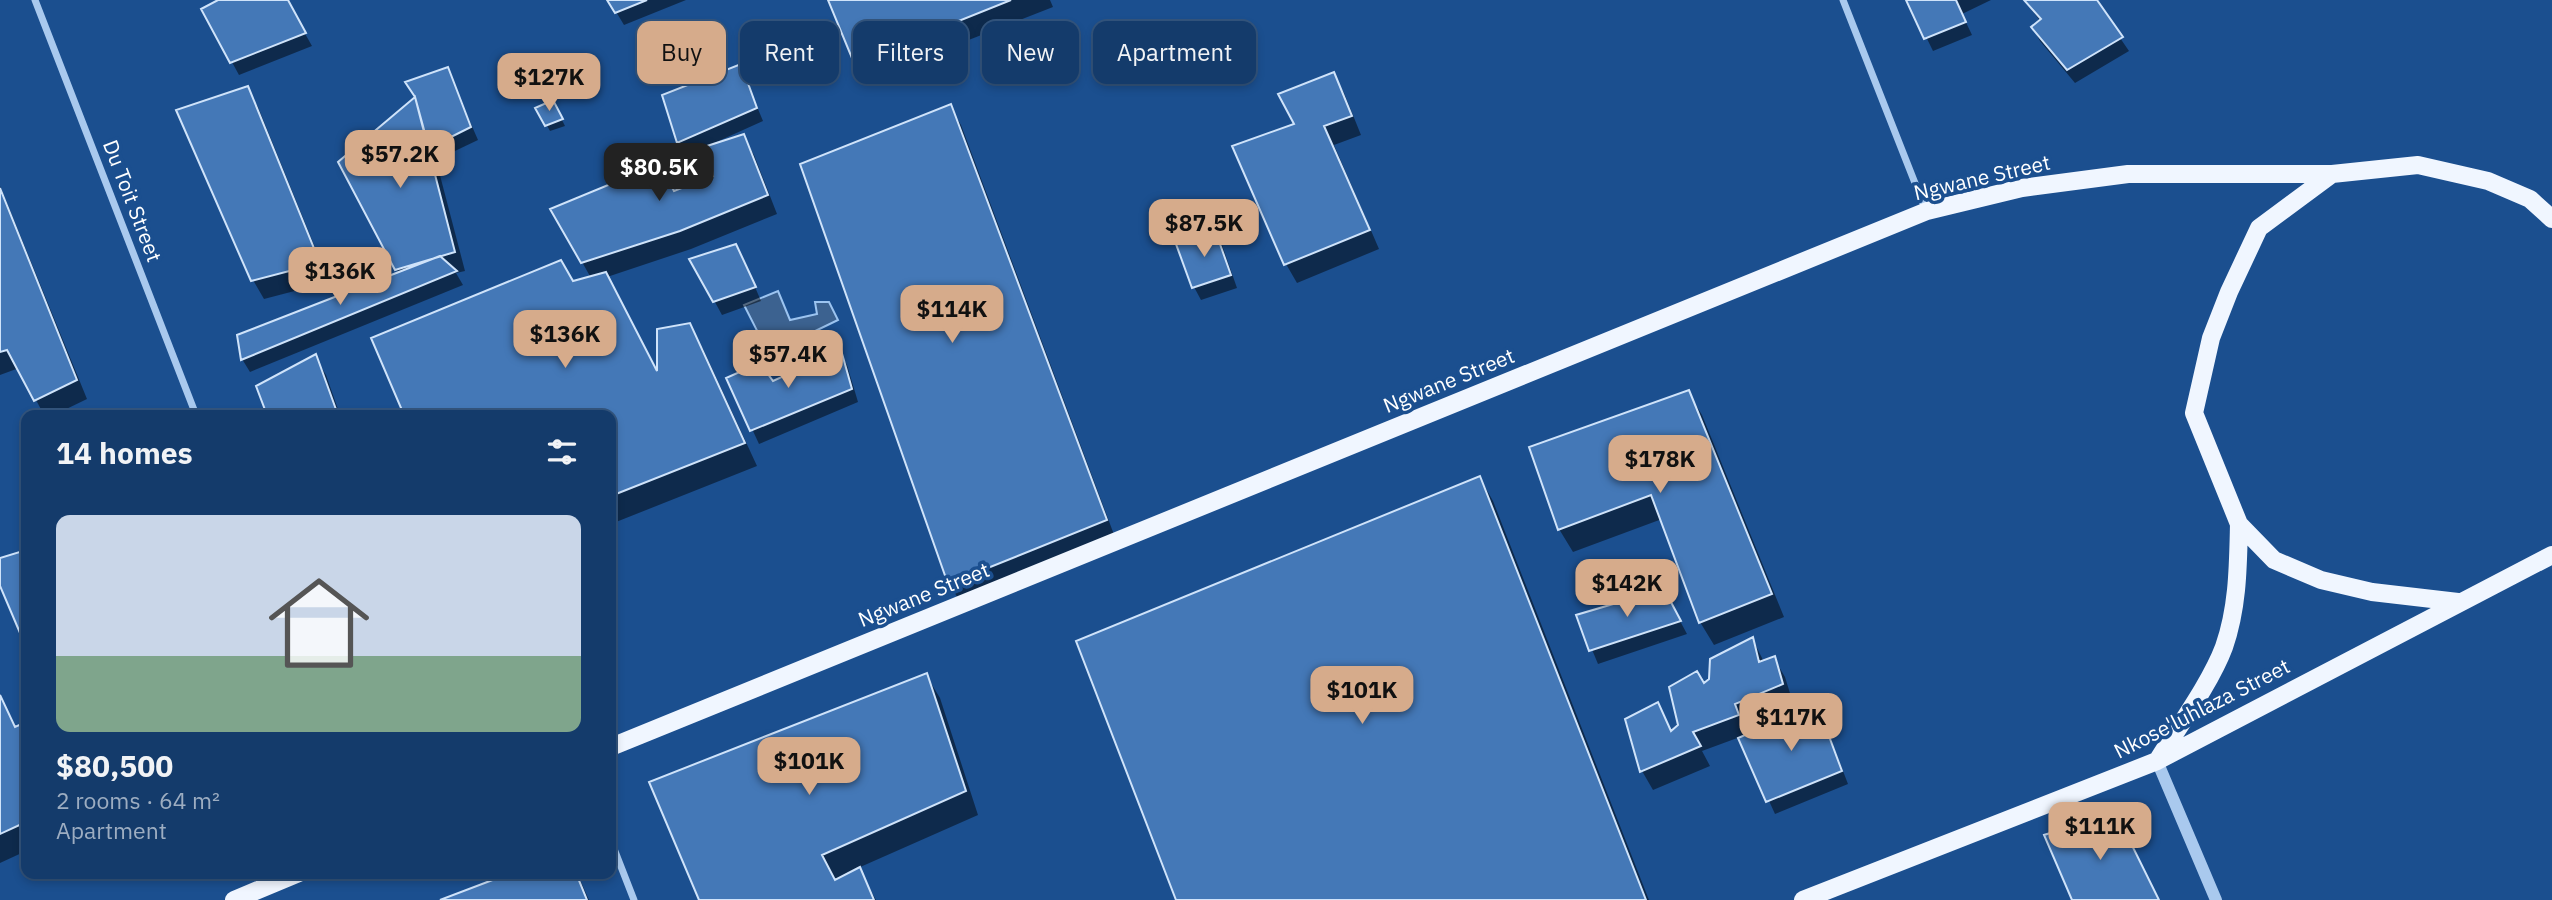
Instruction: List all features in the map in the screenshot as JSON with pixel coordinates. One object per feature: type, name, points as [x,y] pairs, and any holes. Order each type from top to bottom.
[{"type":"main road","name":"Ngwane Street","points":[[616,745],[1927,211],[2022,188],[2128,173],[2332,174],[2418,165],[2488,181],[2530,199],[2552,219]]},
{"type":"main road","points":[[2332,174],[2259,228],[2211,338],[2194,414],[2239,524],[2274,560],[2321,580],[2372,592],[2458,602]]},
{"type":"main road","points":[[2157,761],[2196,700],[2224,648],[2238,590],[2239,524]]},
{"type":"main road","name":"Nkose'luhlaza Street","points":[[1803,900],[2157,761],[2552,555]]},
{"type":"main road","points":[[234,900],[285,879]]},
{"type":"street","name":"Du Toit Street","points":[[35,0],[195,410]]},
{"type":"street","points":[[1843,0],[1927,211]]},
{"type":"street","points":[[2157,761],[2216,900]]},
{"type":"street","points":[[616,854],[634,900]]},
{"type":"water","points":[[778,291],[790,320],[817,314],[815,302],[829,302],[838,320],[805,336],[805,356],[774,364],[744,305]]},
{"type":"building","points":[[218,0],[288,0],[306,33],[230,63],[201,9]]},
{"type":"building","points":[[607,0],[647,0],[615,13]]},
{"type":"building","points":[[828,0],[1011,0],[959,21],[853,21],[853,61],[839,21]]},
{"type":"building","points":[[1906,0],[1956,0],[1966,22],[1924,39]]},
{"type":"building","points":[[2024,0],[2097,0],[2123,37],[2067,70],[2031,27],[2041,19]]},
{"type":"building","points":[[740,64],[740,84],[748,84],[757,108],[677,143],[662,95],[690,84],[726,84],[726,70]]},
{"type":"building","points":[[448,67],[471,127],[429,148],[415,97],[405,82]]},
{"type":"building","points":[[1334,72],[1352,116],[1324,126],[1370,230],[1284,265],[1232,146],[1294,124],[1278,94]]},
{"type":"building","points":[[248,86],[320,263],[251,281],[176,110]]},
{"type":"building","points":[[415,97],[455,252],[395,270],[338,162]]},
{"type":"building","points":[[553,100],[563,119],[545,126],[535,108]]},
{"type":"building","points":[[951,104],[1107,520],[948,584],[800,164]]},
{"type":"building","points":[[744,134],[768,195],[680,231],[581,263],[550,209],[659,164],[674,191],[713,176],[707,146]]},
{"type":"building","points":[[0,188],[77,380],[34,401],[7,350],[0,352]]},
{"type":"building","points":[[1215,230],[1231,275],[1192,288],[1176,244]]},
{"type":"building","points":[[736,244],[756,287],[713,302],[689,259]]},
{"type":"building","points":[[440,256],[457,271],[241,360],[237,335]]},
{"type":"building","points":[[561,260],[573,281],[606,272],[657,371],[657,329],[690,323],[745,443],[616,494],[616,410],[402,410],[371,338]]},
{"type":"building","points":[[841,350],[852,389],[750,431],[726,378],[760,363],[773,381]]},
{"type":"building","points":[[316,354],[336,410],[265,410],[256,386]]},
{"type":"building","points":[[1689,390],[1772,594],[1699,623],[1651,495],[1558,530],[1529,447]]},
{"type":"building","points":[[1480,476],[1646,900],[1176,900],[1076,641]]},
{"type":"building","points":[[21,552],[21,635],[0,586],[0,558]]},
{"type":"building","points":[[1664,589],[1681,621],[1589,651],[1576,615]]},
{"type":"building","points":[[1753,637],[1759,662],[1775,656],[1783,684],[1735,704],[1739,715],[1693,732],[1701,746],[1640,772],[1625,719],[1658,702],[1671,731],[1678,725],[1669,687],[1697,671],[1704,683],[1709,679],[1710,659]]},
{"type":"building","points":[[927,673],[966,791],[822,855],[835,880],[860,867],[874,900],[699,900],[649,782]]},
{"type":"building","points":[[0,695],[15,727],[21,724],[21,824],[0,834]]},
{"type":"building","points":[[1817,704],[1842,771],[1766,802],[1738,738]]},
{"type":"building","points":[[2116,813],[2159,900],[2072,900],[2044,835]]},
{"type":"building","points":[[495,879],[578,879],[587,900],[440,900]]}]
